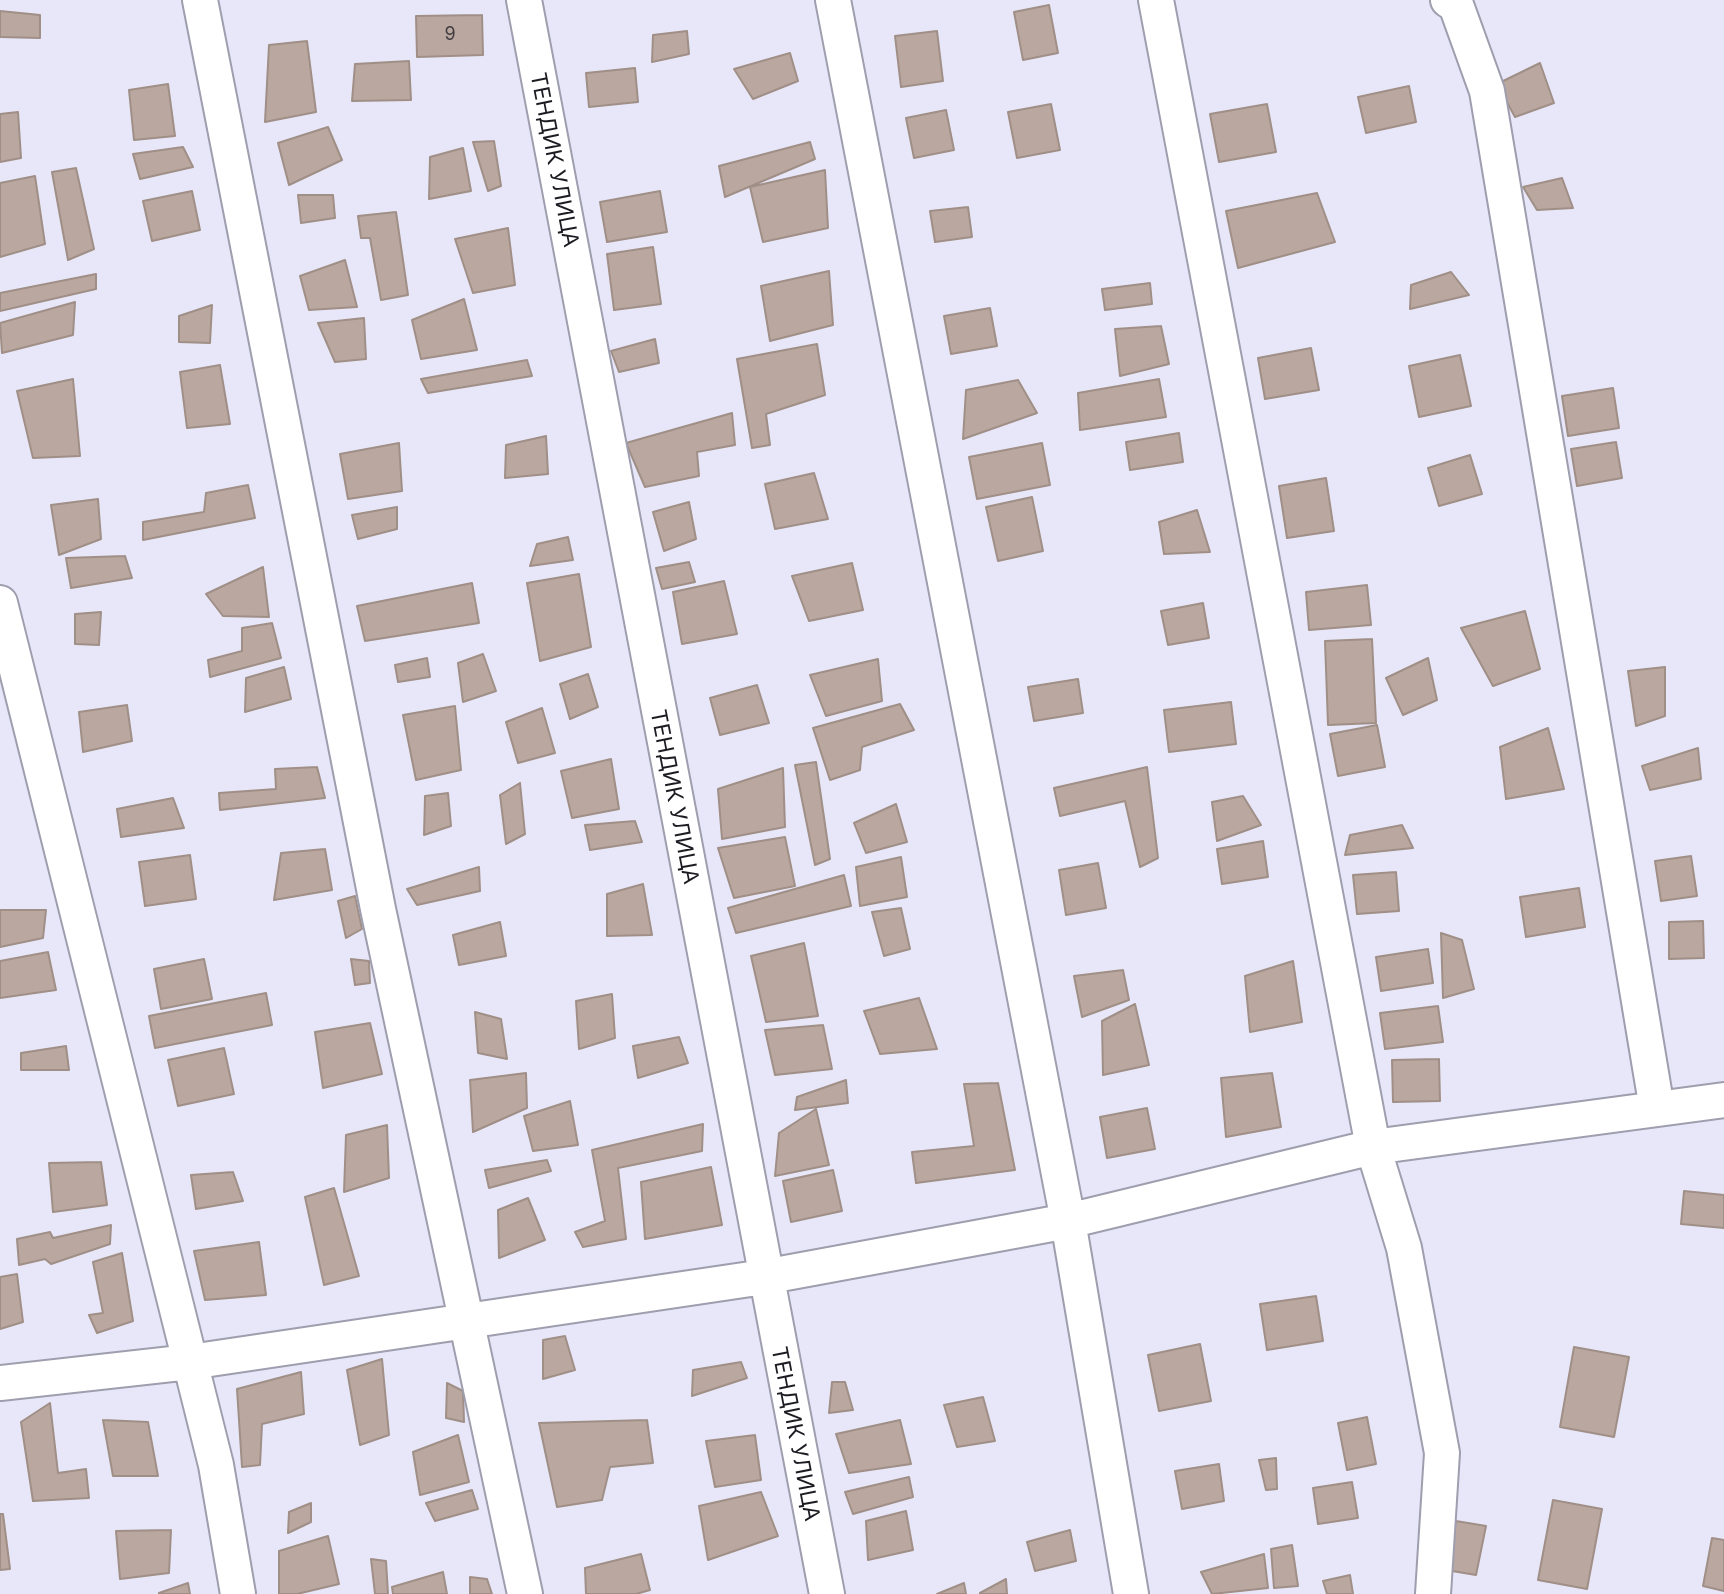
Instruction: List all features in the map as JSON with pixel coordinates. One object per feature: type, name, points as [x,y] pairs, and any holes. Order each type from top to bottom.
[{"type":"street","points":[[200,0],[378,909],[525,1594]]},
{"type":"street","name":"ТЕНДИК УЛИЦА","points":[[524,0],[764,1277],[827,1594]]},
{"type":"street","points":[[833,0],[1068,1221],[1131,1594]]},
{"type":"street","points":[[1156,0],[1373,1147],[1404,1248],[1442,1453],[1433,1594]]},
{"type":"street","points":[[1448,0],[1456,5],[1487,91],[1657,1109]]},
{"type":"street","points":[[0,603],[216,1465],[238,1594]]},
{"type":"street","points":[[0,1383],[190,1362],[764,1277],[1068,1221],[1373,1147],[1724,1100]]},
{"type":"building","points":[[1049,5],[1058,53],[1023,60],[1014,12]]},
{"type":"building","points":[[0,11],[40,15],[40,38],[0,37]]},
{"type":"building","points":[[482,15],[483,55],[417,57],[416,16]]},
{"type":"building","points":[[687,31],[689,54],[652,62],[653,35]]},
{"type":"building","points":[[937,31],[943,81],[901,87],[895,36]]},
{"type":"building","points":[[307,41],[316,112],[265,122],[269,45]]},
{"type":"building","points":[[790,53],[798,81],[753,99],[734,69]]},
{"type":"building","points":[[409,61],[411,100],[352,101],[355,64]]},
{"type":"building","points":[[1540,63],[1554,103],[1515,117],[1497,84]]},
{"type":"building","points":[[635,68],[638,102],[589,107],[586,73]]},
{"type":"building","points":[[168,84],[175,136],[134,140],[129,90]]},
{"type":"building","points":[[1409,86],[1416,122],[1366,133],[1358,97]]},
{"type":"building","points":[[1051,104],[1060,150],[1017,158],[1008,112]]},
{"type":"building","points":[[1267,104],[1276,152],[1219,162],[1210,114]]},
{"type":"building","points":[[946,110],[954,150],[914,158],[906,118]]},
{"type":"building","points":[[18,112],[21,158],[0,162],[0,114]]},
{"type":"building","points":[[328,127],[342,160],[289,185],[278,143]]},
{"type":"building","points":[[494,141],[501,186],[488,191],[473,142]]},
{"type":"building","points":[[810,142],[815,159],[725,197],[719,166]]},
{"type":"building","points":[[183,147],[193,167],[140,179],[133,154]]},
{"type":"building","points":[[463,148],[471,191],[429,199],[430,157]]},
{"type":"building","points":[[76,168],[94,249],[68,260],[52,172]]},
{"type":"building","points":[[825,170],[828,228],[763,242],[750,187]]},
{"type":"building","points":[[35,176],[45,244],[0,257],[0,183]]},
{"type":"building","points":[[1562,178],[1573,208],[1537,210],[1523,187]]},
{"type":"building","points":[[192,191],[200,230],[152,241],[143,201]]},
{"type":"building","points":[[660,191],[667,232],[607,242],[600,202]]},
{"type":"building","points":[[1317,193],[1335,242],[1238,268],[1226,211]]},
{"type":"building","points":[[298,195],[333,195],[335,218],[301,223]]},
{"type":"building","points":[[968,207],[972,237],[935,242],[930,211]]},
{"type":"building","points":[[396,212],[408,295],[381,300],[370,238],[361,238],[358,216]]},
{"type":"building","points":[[508,228],[515,285],[473,293],[455,239]]},
{"type":"building","points":[[653,247],[661,304],[614,310],[607,254]]},
{"type":"building","points":[[345,260],[357,307],[309,310],[300,276]]},
{"type":"building","points":[[829,271],[833,325],[770,341],[761,286]]},
{"type":"building","points":[[1451,272],[1469,295],[1410,309],[1411,285]]},
{"type":"building","points":[[96,274],[96,289],[0,311],[0,293]]},
{"type":"building","points":[[1150,283],[1152,304],[1105,310],[1102,289]]},
{"type":"building","points":[[464,299],[477,350],[421,359],[412,320]]},
{"type":"building","points":[[75,302],[73,335],[2,353],[0,323]]},
{"type":"building","points":[[212,305],[210,343],[179,342],[179,316]]},
{"type":"building","points":[[990,308],[997,346],[951,354],[944,316]]},
{"type":"building","points":[[364,318],[366,359],[335,362],[318,323]]},
{"type":"building","points":[[1161,326],[1169,364],[1120,376],[1115,329]]},
{"type":"building","points":[[655,339],[659,363],[619,372],[611,351]]},
{"type":"building","points":[[817,344],[825,395],[766,414],[770,445],[752,448],[737,359]]},
{"type":"building","points":[[1311,348],[1319,390],[1265,399],[1258,358]]},
{"type":"building","points":[[1460,355],[1471,406],[1419,417],[1409,366]]},
{"type":"building","points":[[527,360],[532,376],[428,393],[421,379]]},
{"type":"building","points":[[220,365],[230,424],[187,428],[180,372]]},
{"type":"building","points":[[73,379],[80,456],[33,458],[17,391]]},
{"type":"building","points":[[1159,379],[1166,417],[1080,430],[1078,393]]},
{"type":"building","points":[[1018,380],[1037,413],[963,439],[966,390]]},
{"type":"building","points":[[1613,388],[1619,428],[1568,436],[1562,396]]},
{"type":"building","points":[[732,413],[735,445],[697,452],[699,476],[645,487],[626,443]]},
{"type":"building","points":[[1179,433],[1183,462],[1130,470],[1126,442]]},
{"type":"building","points":[[546,436],[548,474],[505,478],[506,445]]},
{"type":"building","points":[[1616,442],[1622,478],[1577,486],[1571,449]]},
{"type":"building","points":[[399,443],[402,491],[348,499],[340,454]]},
{"type":"building","points":[[1042,443],[1050,485],[977,499],[969,457]]},
{"type":"building","points":[[1470,455],[1482,494],[1439,506],[1428,468]]},
{"type":"building","points":[[814,473],[828,519],[775,529],[765,484]]},
{"type":"building","points":[[1326,478],[1334,531],[1287,538],[1279,486]]},
{"type":"building","points":[[248,485],[255,518],[143,540],[143,522],[204,512],[206,493]]},
{"type":"building","points":[[1032,497],[1043,551],[998,561],[986,507]]},
{"type":"building","points":[[98,499],[101,539],[59,555],[51,505]]},
{"type":"building","points":[[689,502],[696,539],[664,551],[653,512]]},
{"type":"building","points":[[397,507],[397,529],[358,539],[352,515]]},
{"type":"building","points":[[1197,510],[1210,552],[1164,554],[1159,522]]},
{"type":"building","points":[[568,537],[573,560],[530,566],[537,544]]},
{"type":"building","points":[[125,556],[132,578],[71,588],[66,558]]},
{"type":"building","points":[[689,562],[695,582],[662,589],[656,568]]},
{"type":"building","points":[[852,563],[863,610],[809,621],[792,576]]},
{"type":"building","points":[[263,567],[269,617],[223,616],[206,594]]},
{"type":"building","points":[[579,574],[591,647],[540,661],[527,583]]},
{"type":"building","points":[[724,581],[737,634],[682,644],[673,592]]},
{"type":"building","points":[[472,583],[479,623],[365,641],[357,606]]},
{"type":"building","points":[[1367,585],[1371,625],[1309,630],[1306,592]]},
{"type":"building","points":[[1203,603],[1209,638],[1168,645],[1161,611]]},
{"type":"building","points":[[1525,611],[1540,669],[1493,686],[1461,628]]},
{"type":"building","points":[[101,612],[99,645],[75,644],[75,614]]},
{"type":"building","points":[[272,623],[281,658],[210,677],[208,660],[242,651],[242,628]]},
{"type":"building","points":[[1372,639],[1376,723],[1328,725],[1325,641]]},
{"type":"building","points":[[483,654],[496,691],[463,702],[458,663]]},
{"type":"building","points":[[427,658],[430,677],[398,682],[395,665]]},
{"type":"building","points":[[1428,658],[1437,700],[1403,715],[1386,678]]},
{"type":"building","points":[[878,659],[882,701],[826,716],[810,675]]},
{"type":"building","points":[[284,667],[291,699],[245,712],[246,678]]},
{"type":"building","points":[[1665,667],[1665,716],[1636,726],[1628,671]]},
{"type":"building","points":[[588,674],[598,707],[570,719],[560,684]]},
{"type":"building","points":[[1078,679],[1083,713],[1034,721],[1028,687]]},
{"type":"building","points":[[757,685],[769,723],[720,735],[710,698]]},
{"type":"building","points":[[1231,702],[1236,744],[1169,752],[1164,710]]},
{"type":"building","points":[[900,704],[914,730],[862,747],[860,770],[830,780],[813,728]]},
{"type":"building","points":[[127,705],[132,741],[83,752],[79,712]]},
{"type":"building","points":[[455,706],[461,770],[416,780],[403,715]]},
{"type":"building","points":[[542,708],[555,753],[518,763],[506,722]]},
{"type":"building","points":[[1377,725],[1385,767],[1338,776],[1330,734]]},
{"type":"building","points":[[1548,728],[1564,789],[1506,799],[1500,747]]},
{"type":"building","points":[[1698,748],[1701,779],[1650,790],[1642,766]]},
{"type":"building","points":[[611,759],[619,809],[572,818],[561,771]]},
{"type":"building","points":[[816,762],[830,859],[815,865],[795,765]]},
{"type":"building","points":[[317,767],[325,798],[220,810],[219,793],[276,789],[275,769]]},
{"type":"building","points":[[1147,767],[1158,858],[1140,867],[1125,801],[1060,816],[1054,788]]},
{"type":"building","points":[[783,768],[785,827],[722,839],[718,789]]},
{"type":"building","points":[[520,783],[525,834],[506,844],[500,795]]},
{"type":"building","points":[[448,793],[451,826],[424,835],[425,796]]},
{"type":"building","points":[[1243,796],[1261,825],[1217,841],[1212,802]]},
{"type":"building","points":[[173,798],[184,828],[121,837],[117,809]]},
{"type":"building","points":[[896,804],[907,842],[866,853],[854,823]]},
{"type":"building","points":[[635,821],[642,842],[590,850],[585,825]]},
{"type":"building","points":[[1402,825],[1413,848],[1345,855],[1350,835]]},
{"type":"building","points":[[785,837],[795,886],[734,898],[718,848]]},
{"type":"building","points":[[1263,841],[1268,877],[1222,884],[1217,849]]},
{"type":"building","points":[[325,849],[332,890],[274,900],[281,853]]},
{"type":"building","points":[[190,855],[196,899],[145,906],[139,862]]},
{"type":"building","points":[[1691,856],[1697,896],[1661,901],[1655,861]]},
{"type":"building","points":[[901,857],[907,897],[860,906],[856,867]]},
{"type":"building","points":[[1098,863],[1106,908],[1066,915],[1059,870]]},
{"type":"building","points":[[479,867],[480,891],[417,905],[407,889]]},
{"type":"building","points":[[1396,872],[1399,911],[1357,914],[1353,875]]},
{"type":"building","points":[[844,875],[851,906],[736,933],[728,908]]},
{"type":"building","points":[[643,884],[652,935],[607,936],[607,894]]},
{"type":"building","points":[[1579,888],[1585,927],[1526,937],[1520,897]]},
{"type":"building","points":[[355,896],[362,929],[346,938],[338,901]]},
{"type":"building","points":[[901,908],[910,949],[884,956],[872,912]]},
{"type":"building","points":[[0,910],[46,910],[43,938],[0,947]]},
{"type":"building","points":[[1703,921],[1704,958],[1669,959],[1669,922]]},
{"type":"building","points":[[500,922],[506,956],[459,965],[453,935]]},
{"type":"building","points":[[1441,933],[1462,940],[1474,989],[1443,998]]},
{"type":"building","points":[[804,943],[818,1016],[766,1022],[751,956]]},
{"type":"building","points":[[1428,949],[1433,983],[1381,991],[1376,957]]},
{"type":"building","points":[[48,952],[56,990],[0,998],[0,961]]},
{"type":"building","points":[[204,959],[212,999],[161,1009],[154,969]]},
{"type":"building","points":[[351,959],[369,961],[370,983],[355,985]]},
{"type":"building","points":[[1293,961],[1302,1022],[1250,1032],[1245,976]]},
{"type":"building","points":[[1123,970],[1129,1000],[1082,1017],[1074,976]]},
{"type":"building","points":[[266,993],[272,1025],[155,1048],[149,1016]]},
{"type":"building","points":[[612,994],[615,1038],[579,1049],[576,1001]]},
{"type":"building","points":[[919,998],[937,1049],[880,1054],[864,1011]]},
{"type":"building","points":[[1135,1004],[1149,1065],[1103,1075],[1102,1021]]},
{"type":"building","points":[[1438,1006],[1443,1042],[1385,1049],[1380,1013]]},
{"type":"building","points":[[475,1012],[501,1019],[507,1059],[478,1053]]},
{"type":"building","points":[[370,1023],[382,1074],[323,1088],[315,1032]]},
{"type":"building","points":[[823,1025],[832,1069],[775,1075],[765,1030]]},
{"type":"building","points":[[679,1037],[688,1063],[638,1078],[633,1046]]},
{"type":"building","points":[[66,1046],[69,1070],[21,1070],[21,1053]]},
{"type":"building","points":[[224,1048],[234,1094],[178,1106],[168,1060]]},
{"type":"building","points":[[1439,1059],[1440,1101],[1393,1102],[1392,1060]]},
{"type":"building","points":[[526,1073],[527,1108],[473,1132],[470,1080]]},
{"type":"building","points":[[1272,1073],[1281,1127],[1226,1137],[1221,1078]]},
{"type":"building","points":[[846,1080],[848,1103],[795,1110],[797,1097]]},
{"type":"building","points":[[998,1083],[1015,1170],[916,1183],[912,1152],[974,1146],[964,1084]]},
{"type":"building","points":[[570,1101],[578,1145],[533,1151],[524,1116]]},
{"type":"building","points":[[1147,1108],[1155,1149],[1107,1158],[1100,1117]]},
{"type":"building","points":[[816,1109],[829,1165],[775,1176],[779,1133]]},
{"type":"building","points":[[703,1124],[702,1151],[618,1168],[626,1239],[583,1247],[575,1232],[605,1221],[592,1150]]},
{"type":"building","points":[[387,1125],[389,1178],[344,1192],[346,1135]]},
{"type":"building","points":[[547,1160],[551,1171],[489,1188],[485,1170]]},
{"type":"building","points":[[101,1162],[107,1205],[53,1212],[49,1163]]},
{"type":"building","points":[[711,1167],[722,1225],[645,1239],[641,1182]]},
{"type":"building","points":[[833,1170],[842,1211],[791,1222],[783,1181]]},
{"type":"building","points":[[233,1172],[243,1201],[196,1209],[191,1175]]},
{"type":"building","points":[[334,1188],[359,1276],[324,1285],[305,1197]]},
{"type":"building","points":[[1684,1191],[1724,1195],[1724,1228],[1681,1224]]},
{"type":"building","points":[[528,1198],[545,1240],[499,1258],[498,1210]]},
{"type":"building","points":[[111,1225],[110,1244],[51,1264],[45,1259],[19,1265],[17,1239],[50,1232],[53,1238]]},
{"type":"building","points":[[259,1242],[266,1295],[205,1300],[194,1251]]},
{"type":"building","points":[[122,1253],[133,1321],[97,1333],[89,1315],[103,1313],[93,1262]]},
{"type":"building","points":[[17,1274],[23,1322],[0,1329],[0,1277]]},
{"type":"building","points":[[1316,1296],[1323,1341],[1267,1350],[1260,1304]]},
{"type":"building","points":[[565,1336],[575,1370],[543,1379],[543,1340]]},
{"type":"building","points":[[1200,1344],[1211,1401],[1159,1411],[1148,1355]]},
{"type":"building","points":[[1574,1347],[1629,1357],[1614,1437],[1560,1427]]},
{"type":"building","points":[[382,1359],[389,1435],[360,1445],[347,1370]]},
{"type":"building","points":[[741,1362],[747,1378],[692,1396],[693,1370]]},
{"type":"building","points":[[301,1372],[304,1414],[262,1424],[260,1465],[242,1467],[237,1389]]},
{"type":"building","points":[[832,1382],[845,1382],[853,1410],[829,1413]]},
{"type":"building","points":[[447,1383],[463,1391],[464,1422],[446,1418]]},
{"type":"building","points":[[983,1397],[995,1441],[957,1447],[944,1405]]},
{"type":"building","points":[[50,1403],[58,1473],[86,1469],[89,1498],[33,1501],[21,1422]]},
{"type":"building","points":[[1367,1417],[1376,1464],[1347,1470],[1338,1423]]},
{"type":"building","points":[[103,1420],[148,1422],[158,1476],[113,1476]]},
{"type":"building","points":[[647,1420],[653,1463],[610,1467],[602,1500],[557,1507],[539,1423]]},
{"type":"building","points":[[900,1420],[911,1464],[849,1473],[836,1434]]},
{"type":"building","points":[[458,1435],[469,1482],[420,1495],[413,1452]]},
{"type":"building","points":[[755,1435],[761,1480],[715,1487],[706,1441]]},
{"type":"building","points":[[1276,1458],[1277,1489],[1266,1490],[1259,1460]]},
{"type":"building","points":[[1219,1464],[1224,1501],[1182,1509],[1175,1471]]},
{"type":"building","points":[[909,1477],[913,1497],[853,1514],[845,1492]]},
{"type":"building","points":[[1352,1482],[1358,1518],[1318,1524],[1313,1488]]},
{"type":"building","points":[[472,1490],[478,1509],[435,1521],[426,1503]]},
{"type":"building","points":[[761,1492],[778,1536],[708,1560],[699,1506]]},
{"type":"building","points":[[1553,1500],[1602,1509],[1587,1589],[1538,1580]]},
{"type":"building","points":[[311,1503],[311,1522],[288,1533],[289,1512]]},
{"type":"building","points":[[906,1511],[913,1550],[868,1560],[866,1521]]},
{"type":"building","points":[[0,1514],[3,1514],[10,1569],[0,1570]]},
{"type":"building","points":[[1456,1521],[1486,1526],[1476,1575],[1446,1570]]},
{"type":"building","points":[[171,1530],[169,1573],[120,1579],[116,1531]]},
{"type":"building","points":[[1070,1530],[1076,1561],[1035,1571],[1027,1542]]},
{"type":"building","points":[[328,1536],[339,1584],[297,1594],[279,1594],[279,1551]]},
{"type":"building","points":[[1712,1538],[1724,1540],[1724,1591],[1703,1586]]},
{"type":"building","points":[[1292,1545],[1298,1586],[1274,1588],[1271,1549]]},
{"type":"building","points":[[641,1554],[650,1590],[636,1594],[586,1594],[585,1568]]},
{"type":"building","points":[[1264,1554],[1268,1588],[1212,1594],[1201,1572]]},
{"type":"building","points":[[371,1559],[386,1561],[388,1594],[375,1594]]},
{"type":"building","points":[[443,1572],[447,1594],[393,1594],[392,1587]]},
{"type":"building","points":[[1350,1575],[1353,1594],[1327,1594],[1323,1581]]},
{"type":"building","points":[[470,1577],[487,1579],[492,1594],[470,1594]]},
{"type":"building","points":[[1006,1579],[1007,1594],[980,1594],[980,1593]]},
{"type":"building","points":[[188,1583],[190,1594],[159,1594],[159,1593]]},
{"type":"building","points":[[964,1583],[966,1594],[937,1594]]}]
